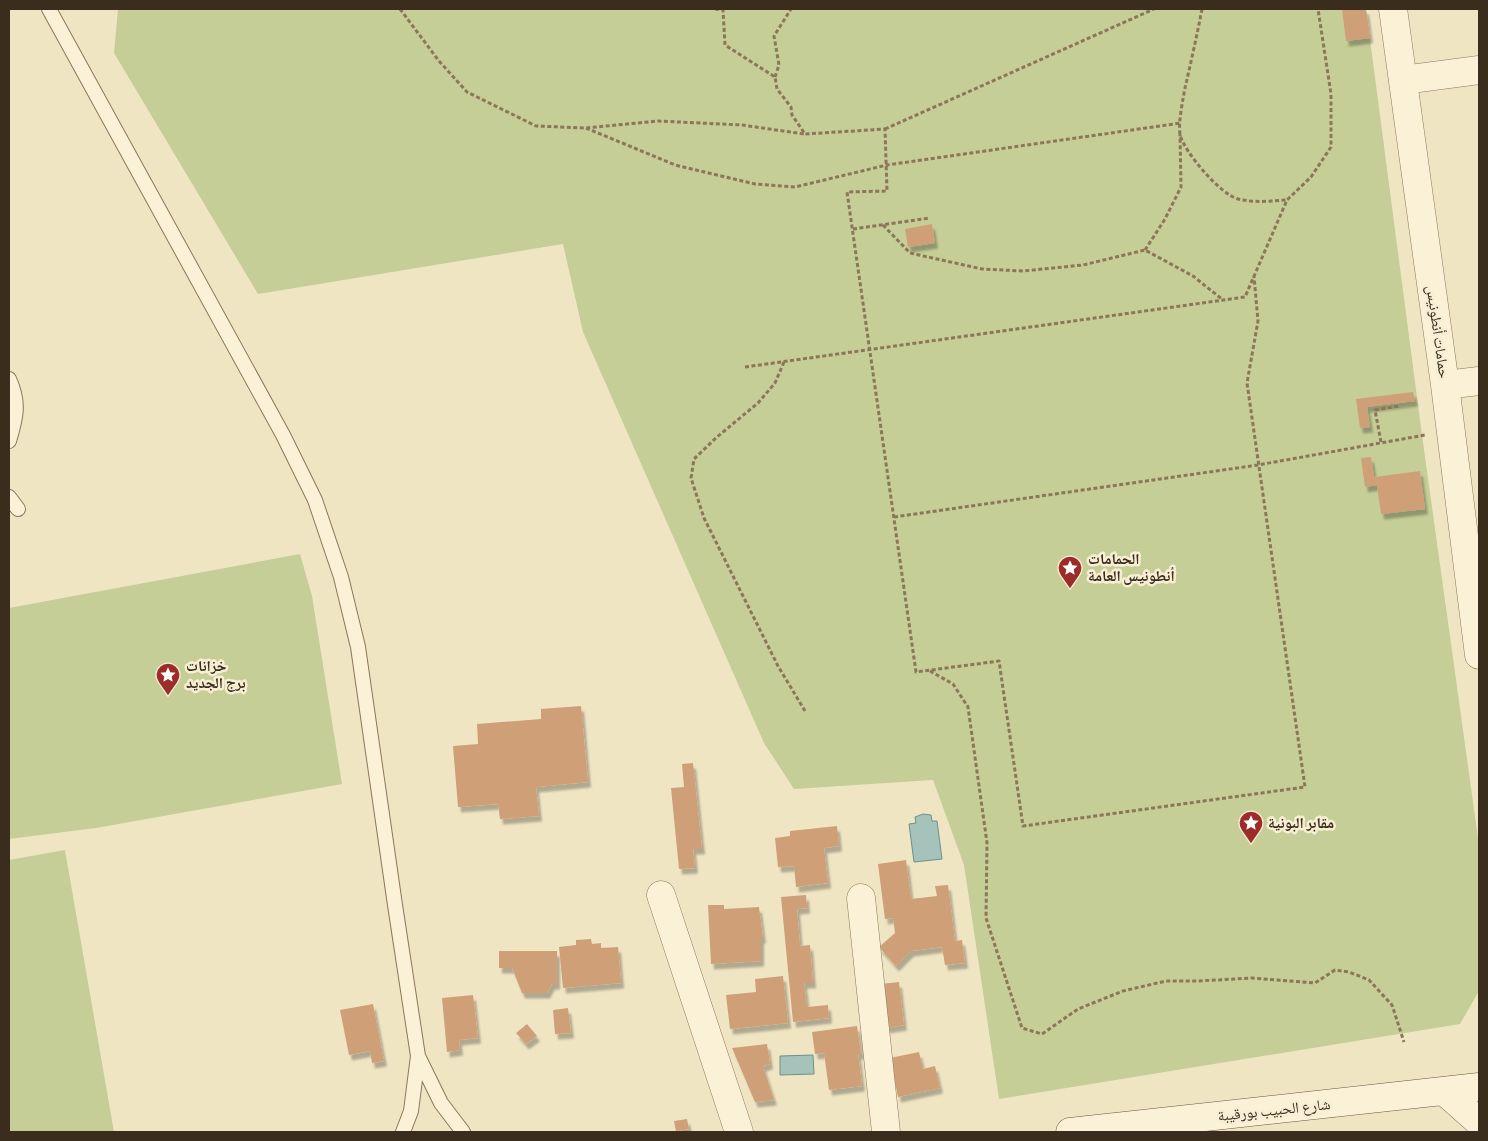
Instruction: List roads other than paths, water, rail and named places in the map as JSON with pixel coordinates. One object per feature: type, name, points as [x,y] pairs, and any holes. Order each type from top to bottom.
[{"type":"street","name":"حمامات أنطونيس","points":[[1394,9],[1445,385],[1479,655]]},
{"type":"street","points":[[1403,80],[1479,70]]},
{"type":"street","points":[[1445,385],[1479,381]]},
{"type":"street","points":[[662,895],[739,1132]]},
{"type":"street","points":[[861,898],[886,1132]]},
{"type":"street","name":"شارع الحبيب بورقيبة","points":[[1070,1132],[1479,1087]]},
{"type":"street","points":[[1444,1091],[1479,1122]]},
{"type":"lane","points":[[49,9],[283,436],[314,500],[341,577],[358,647],[418,1056],[410,1111],[403,1132]]},
{"type":"lane","points":[[9,379],[15,392],[16,418],[9,442]]},
{"type":"lane","points":[[9,497],[18,509]]},
{"type":"lane","points":[[418,1056],[441,1103],[462,1132]]},
{"type":"water","points":[[923,814],[931,815],[932,821],[937,821],[942,859],[914,862],[909,824],[916,823],[915,817]]},
{"type":"water","points":[[813,1055],[814,1074],[780,1075],[780,1056]]},
{"type":"place","name":"الحمامات أنطونيس العامة","points":[[1070,589]]},
{"type":"place","name":"خزانات برج الجديد","points":[[168,696]]},
{"type":"place","name":"مقابر البونية","points":[[1251,844]]}]
